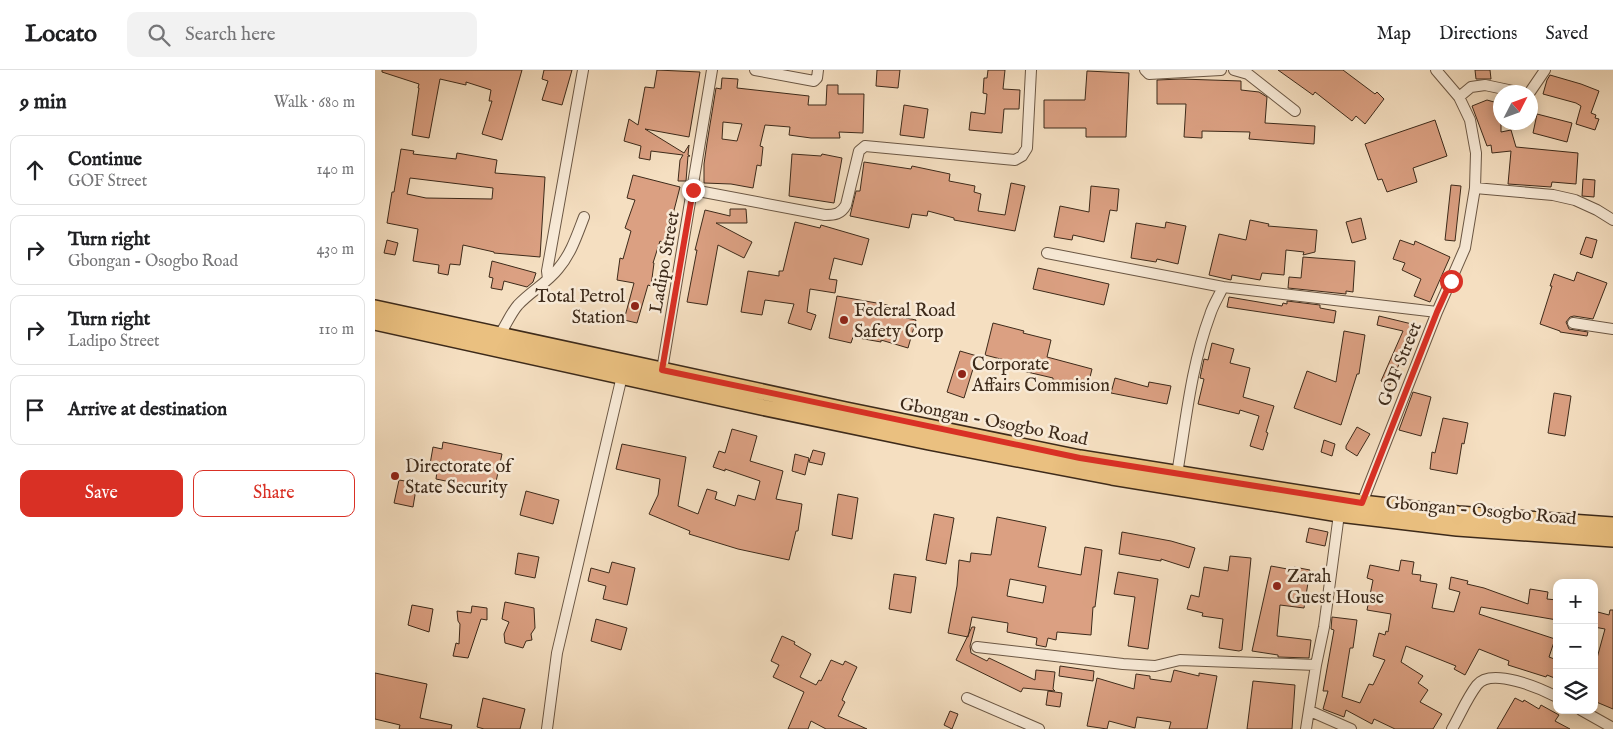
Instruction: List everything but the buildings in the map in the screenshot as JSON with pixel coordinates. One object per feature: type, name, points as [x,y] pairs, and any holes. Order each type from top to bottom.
[{"type":"main road","name":"Gbongan - Osogbo Road","points":[[375,308],[1070,456],[1362,503],[1458,514],[1613,525]]},
{"type":"main road","name":"Gbongan - Osogbo Road","points":[[375,322],[761,407],[938,444],[1112,477],[1339,514],[1457,528],[1613,540]]},
{"type":"street","points":[[548,279],[547,271],[583,70]]},
{"type":"street","name":"Ladipo Street","points":[[662,370],[712,70]]},
{"type":"street","points":[[755,70],[814,82],[817,78],[818,70]]},
{"type":"street","points":[[693,190],[833,215],[843,211],[846,205],[859,151],[865,146],[1015,160],[1022,156],[1027,148],[1031,70]]},
{"type":"street","points":[[1145,70],[1149,74],[1221,70]]},
{"type":"street","points":[[1234,70],[1248,74],[1295,111]]},
{"type":"street","name":"GOF Street","points":[[1362,503],[1437,312],[1465,248],[1475,188],[1476,152],[1470,120],[1459,97],[1436,70]]},
{"type":"street","points":[[1535,85],[1545,70]]},
{"type":"street","points":[[1459,97],[1471,87],[1485,85],[1493,87]]},
{"type":"street","points":[[1475,188],[1567,198],[1597,210],[1613,220]]},
{"type":"street","points":[[500,334],[517,306],[559,269],[572,247],[585,218]]},
{"type":"street","points":[[1047,253],[1223,287],[1437,312]]},
{"type":"street","points":[[1177,474],[1193,379],[1201,344],[1210,314],[1223,287]]},
{"type":"street","points":[[1573,323],[1613,329]]},
{"type":"street","points":[[547,729],[557,653],[622,376]]},
{"type":"street","points":[[1306,729],[1315,665],[1324,626],[1339,514]]},
{"type":"street","points":[[977,647],[1155,666],[1179,660],[1315,665]]},
{"type":"street","points":[[1452,729],[1478,683],[1488,678],[1501,677],[1553,695]]},
{"type":"street","points":[[967,698],[1039,729]]},
{"type":"street","points":[[1310,710],[1351,729]]},
{"type":"street","points":[[1588,714],[1613,728]]},
{"type":"place","name":"Total Petrol Station","points":[[635,306]]},
{"type":"place","name":"Federal Road Safety Corp","points":[[844,320]]},
{"type":"place","name":"Corporate Affairs Commision","points":[[962,374]]},
{"type":"place","name":"Directorate of State Security","points":[[395,476]]},
{"type":"place","name":"Zarah Guest House","points":[[1277,586]]},
{"type":"route","points":[[693,190],[662,370],[1080,458],[1362,503],[1451,281]]}]
